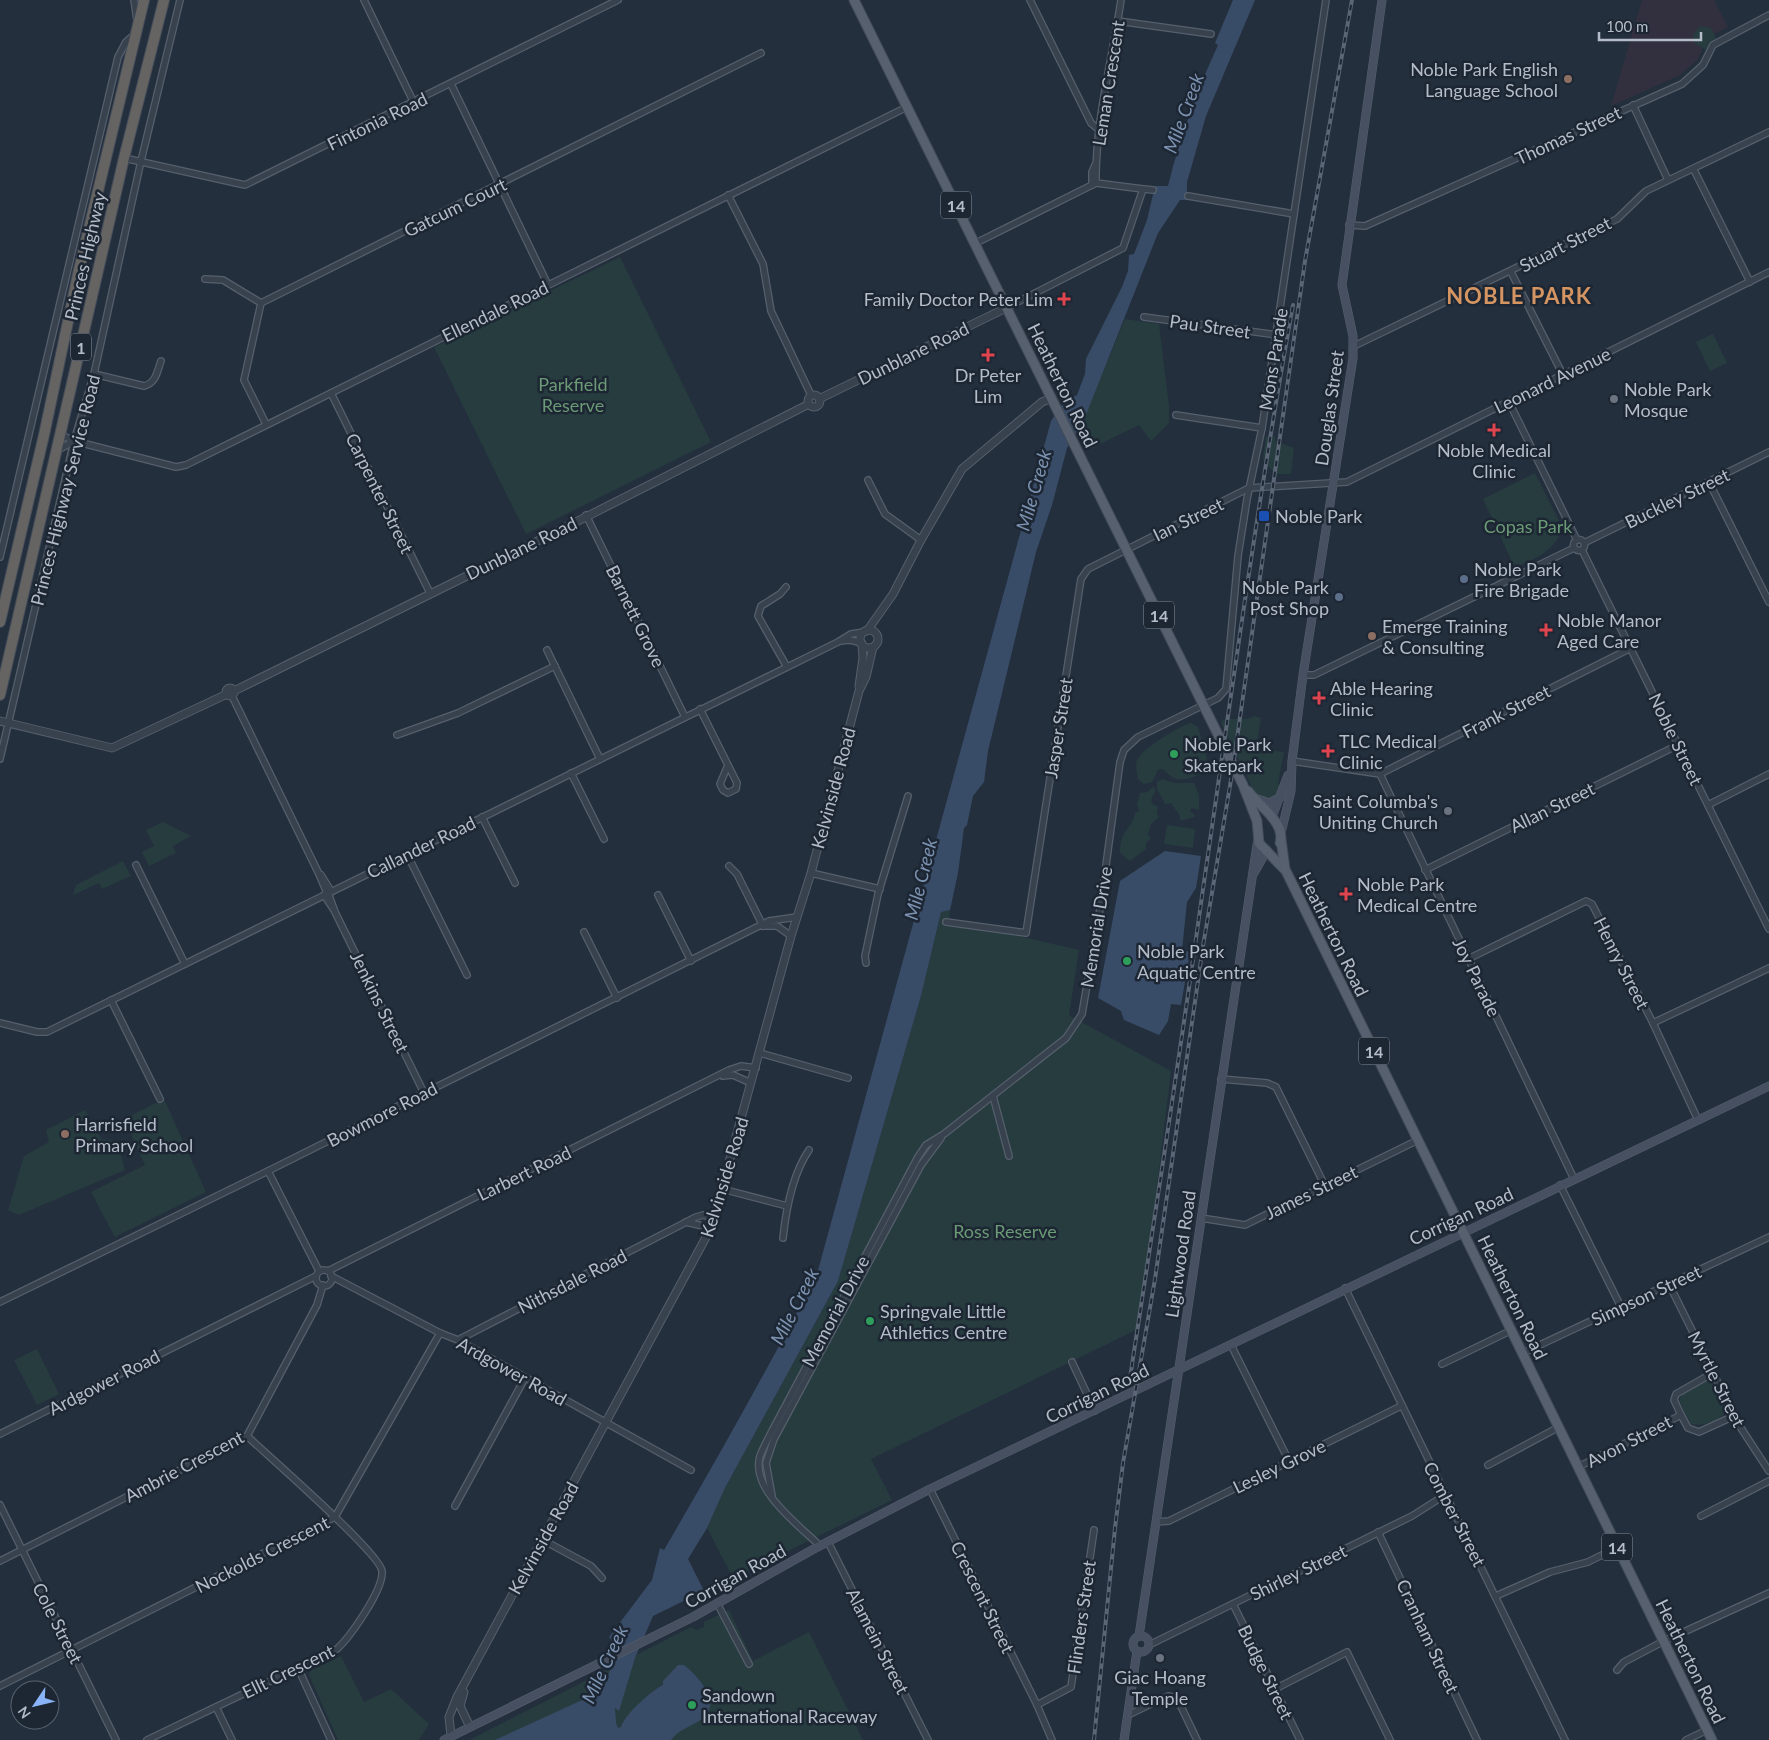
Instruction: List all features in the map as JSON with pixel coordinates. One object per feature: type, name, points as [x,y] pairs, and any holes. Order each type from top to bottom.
[{"type":"highway","name":"Princes Highway","points":[[0,622],[44,435],[78,274],[144,0]]},
{"type":"highway","name":"Princes Highway","points":[[0,695],[124,158],[164,0]]},
{"type":"highway","points":[[44,435],[61,435]]},
{"type":"main road","name":"Heatherton Road","points":[[854,0],[1243,785],[1257,821],[1258,837]]},
{"type":"main road","name":"Douglas Street","points":[[1281,836],[1282,823],[1290,791],[1303,675],[1354,346],[1342,285],[1382,0]]},
{"type":"main road","name":"Douglas Street","points":[[1272,817],[1282,797],[1292,761]]},
{"type":"main road","name":"Heatherton Road","points":[[1243,785],[1272,817]]},
{"type":"main road","points":[[1251,796],[1266,803],[1282,797]]},
{"type":"main road","points":[[1258,837],[1263,825],[1272,817]]},
{"type":"main road","name":"14","points":[[1272,817],[1281,836]]},
{"type":"main road","name":"Heatherton Road","points":[[1281,836],[1284,869]]},
{"type":"main road","points":[[1267,850],[1276,847],[1281,836]]},
{"type":"main road","name":"14","points":[[1258,837],[1261,846],[1267,850]]},
{"type":"main road","name":"Lightwood Road","points":[[1140,1636],[1258,837]]},
{"type":"main road","name":"Heatherton Road","points":[[1267,850],[1284,869],[1712,1740]]},
{"type":"main road","name":"Lightwood Road","points":[[1252,877],[1267,850]]},
{"type":"main road","name":"Corrigan Road","points":[[448,1738],[614,1657],[930,1489],[1769,1086]]},
{"type":"main road","points":[[1124,1740],[1137,1651],[1133,1644],[1135,1639],[1140,1636],[1146,1638],[1149,1645],[1144,1651],[1137,1651]]},
{"type":"street","points":[[0,557],[118,57],[136,29],[134,0]]},
{"type":"street","points":[[141,161],[180,0]]},
{"type":"street","points":[[364,0],[414,103]]},
{"type":"street","name":"Fintonia Road","points":[[124,158],[245,185],[414,103],[618,0]]},
{"type":"street","points":[[1030,0],[1091,123],[1099,130]]},
{"type":"street","name":"Leman Crescent","points":[[1094,184],[1092,172],[1095,165],[1121,0]]},
{"type":"street","name":"Mons Parade","points":[[1204,705],[1220,698],[1226,687],[1237,563],[1249,488],[1262,428],[1326,0]]},
{"type":"street","name":"Thomas Street","points":[[1349,225],[1365,226],[1682,84],[1702,65],[1713,45],[1769,16]]},
{"type":"street","points":[[1118,21],[1211,34]]},
{"type":"street","name":"Gatcum Court","points":[[261,303],[762,52]]},
{"type":"street","points":[[451,84],[548,285]]},
{"type":"street","points":[[1633,105],[1668,180]]},
{"type":"street","name":"Ellendale Road","points":[[61,435],[74,441],[176,467],[186,465],[907,106]]},
{"type":"street","name":"Stuart Street","points":[[1354,346],[1511,272],[1617,219],[1641,194],[1668,180],[1694,170],[1769,132]]},
{"type":"street","name":"Princes Highway Service Road","points":[[0,759],[74,441],[94,374],[141,161]]},
{"type":"street","points":[[1694,170],[1750,282]]},
{"type":"street","points":[[974,244],[1094,184],[1153,190]]},
{"type":"street","points":[[1006,308],[1123,248],[1143,189]]},
{"type":"street","points":[[728,195],[763,264],[771,311],[811,396]]},
{"type":"street","points":[[1188,196],[1294,214]]},
{"type":"street","points":[[1511,272],[1563,374]]},
{"type":"street","name":"Leonard Avenue","points":[[1249,488],[1347,482],[1769,272]]},
{"type":"street","points":[[205,278],[222,280],[261,303],[244,380],[266,424]]},
{"type":"street","name":"Dunblane Road","points":[[819,399],[1006,308]]},
{"type":"street","name":"Pau Street","points":[[1144,317],[1276,335]]},
{"type":"street","points":[[94,374],[144,386],[150,384],[155,379],[161,361]]},
{"type":"street","name":"Carpenter Street","points":[[330,393],[430,593]]},
{"type":"street","points":[[815,395],[819,399],[819,403],[815,407],[808,404],[808,398],[811,396],[815,395]]},
{"type":"street","points":[[882,610],[877,635],[878,641],[873,647],[868,648],[862,643],[866,632],[882,610],[962,469],[1042,402],[1052,398]]},
{"type":"street","points":[[1509,402],[1577,540],[1584,542],[1585,546],[1582,550],[1578,551],[1574,548]]},
{"type":"street","name":"Dunblane Road","points":[[0,721],[8,725],[112,748],[231,694],[808,404]]},
{"type":"street","points":[[1176,415],[1262,428]]},
{"type":"street","points":[[58,450],[74,441]]},
{"type":"street","name":"Buckley Street","points":[[1584,542],[1769,452]]},
{"type":"street","points":[[868,480],[885,514],[920,540]]},
{"type":"street","points":[[1710,482],[1769,602]]},
{"type":"street","name":"Ian Street","points":[[1127,550],[1165,528],[1249,488]]},
{"type":"street","name":"Barnett Grove","points":[[586,516],[685,717]]},
{"type":"street","points":[[1574,548],[1573,544],[1577,540]]},
{"type":"street","points":[[1303,675],[1314,675],[1574,548]]},
{"type":"street","name":"Jasper Street","points":[[946,922],[1026,933],[1081,579],[1088,569],[1127,550]]},
{"type":"street","name":"Noble Street","points":[[1582,550],[1769,929]]},
{"type":"street","points":[[786,587],[780,594],[761,606],[758,616],[775,642],[787,667]]},
{"type":"street","points":[[866,632],[877,635]]},
{"type":"street","name":"Callander Road","points":[[0,1023],[45,1032],[851,634],[866,632]]},
{"type":"street","name":"Callander Road","points":[[838,642],[850,640],[862,643]]},
{"type":"street","name":"Kelvinside Road","points":[[448,1738],[449,1717],[457,1697],[606,1424],[715,1218],[859,692],[863,658],[862,643]]},
{"type":"street","name":"Kelvinside Road","points":[[859,692],[866,677],[873,647]]},
{"type":"street","name":"Frank Street","points":[[1380,774],[1631,648]]},
{"type":"street","points":[[547,650],[600,759]]},
{"type":"street","points":[[397,735],[458,713],[555,666]]},
{"type":"street","name":"Jenkins Street","points":[[231,694],[424,1093]]},
{"type":"street","name":"Memorial Drive","points":[[824,1544],[773,1498],[766,1463],[774,1439],[921,1164],[944,1134],[1066,1038],[1082,1014],[1100,909],[1120,762],[1124,750],[1138,737],[1204,705]]},
{"type":"street","points":[[700,709],[728,765]]},
{"type":"street","points":[[0,728],[8,725]]},
{"type":"street","name":"Allan Street","points":[[1425,870],[1678,745]]},
{"type":"street","points":[[1292,761],[1380,774]]},
{"type":"street","points":[[571,773],[604,839]]},
{"type":"street","name":"Joy Parade","points":[[1380,774],[1574,1179]]},
{"type":"street","points":[[1708,804],[1769,774]]},
{"type":"street","points":[[866,964],[865,956],[880,889],[908,796]]},
{"type":"street","points":[[482,816],[515,883]]},
{"type":"street","points":[[407,854],[467,975]]},
{"type":"street","points":[[136,865],[185,964]]},
{"type":"street","points":[[729,866],[738,874],[763,926],[778,926],[791,936]]},
{"type":"street","points":[[811,873],[880,889]]},
{"type":"street","points":[[658,895],[691,961]]},
{"type":"street","name":"Henry Street","points":[[1468,959],[1586,901],[1592,904],[1653,1023],[1698,1120]]},
{"type":"street","name":"Bowmore Road","points":[[0,1302],[763,926],[775,918],[797,918]]},
{"type":"street","points":[[584,932],[617,998]]},
{"type":"street","points":[[1653,1023],[1769,968]]},
{"type":"street","points":[[111,1000],[160,1099]]},
{"type":"street","points":[[760,1054],[848,1078]]},
{"type":"street","name":"Larbert Road","points":[[330,1274],[738,1067],[756,1068]]},
{"type":"street","points":[[721,1076],[733,1075],[751,1083]]},
{"type":"street","points":[[1221,1079],[1267,1083],[1276,1087],[1325,1186]]},
{"type":"street","points":[[993,1096],[1010,1156]]},
{"type":"street","name":"James Street","points":[[1201,1218],[1245,1226],[1418,1140]]},
{"type":"street","points":[[784,1238],[787,1206],[801,1161],[809,1150]]},
{"type":"street","points":[[268,1171],[318,1274],[318,1283],[323,1285],[330,1283],[330,1274],[318,1274]]},
{"type":"street","points":[[1560,1186],[1621,1307]]},
{"type":"street","points":[[722,1189],[787,1206]]},
{"type":"street","name":"Nithsdale Road","points":[[458,1340],[699,1215],[715,1218]]},
{"type":"street","points":[[686,1222],[711,1228]]},
{"type":"street","name":"Simpson Street","points":[[1523,1354],[1769,1237]]},
{"type":"street","name":"Ardgower Road","points":[[0,1434],[318,1274]]},
{"type":"street","name":"Ardgower Road","points":[[330,1274],[440,1333],[458,1340],[691,1470]]},
{"type":"street","name":"Myrtle Street","points":[[1669,1284],[1734,1416],[1769,1471]]},
{"type":"street","name":"Ambrie Crescent","points":[[0,1561],[247,1436],[317,1305],[323,1285]]},
{"type":"street","name":"Comber Street","points":[[1345,1288],[1401,1406],[1566,1740]]},
{"type":"street","points":[[1442,1364],[1512,1330]]},
{"type":"street","name":"Nockolds Crescent","points":[[0,1686],[335,1517],[440,1333]]},
{"type":"street","points":[[1231,1345],[1289,1461]]},
{"type":"street","points":[[1072,1362],[1095,1411]]},
{"type":"street","name":"Avon Street","points":[[1713,1373],[1676,1394],[1674,1400],[1681,1415],[1688,1428],[1699,1432],[1734,1416]]},
{"type":"street","points":[[455,1506],[525,1378]]},
{"type":"street","name":"Lesley Grove","points":[[1156,1522],[1169,1521],[1401,1406]]},
{"type":"street","name":"Avon Street","points":[[1578,1467],[1681,1415]]},
{"type":"street","points":[[1488,1465],[1559,1427]]},
{"type":"street","name":"Ellt Crescent","points":[[147,1740],[337,1649],[348,1639],[381,1582],[382,1569],[374,1558],[335,1517],[247,1436]]},
{"type":"street","points":[[1701,1516],[1769,1481]]},
{"type":"street","name":"Crescent Street","points":[[930,1489],[1036,1705]]},
{"type":"street","name":"Shirley Street","points":[[1149,1645],[1412,1516],[1445,1495]]},
{"type":"street","name":"Cole Street","points":[[0,1505],[116,1740]]},
{"type":"street","name":"Flinders Street","points":[[1036,1705],[1071,1687],[1094,1530]]},
{"type":"street","name":"Cranham Street","points":[[1378,1532],[1477,1740]]},
{"type":"street","points":[[542,1539],[591,1566],[602,1578]]},
{"type":"street","name":"Alamein Street","points":[[824,1544],[928,1740]]},
{"type":"street","points":[[1496,1596],[1550,1572],[1588,1562],[1618,1547]]},
{"type":"street","points":[[1617,1670],[1624,1662],[1664,1641],[1769,1593]]},
{"type":"street","points":[[717,1603],[749,1664]]},
{"type":"street","name":"Budge Street","points":[[1233,1604],[1300,1740]]},
{"type":"street","points":[[1275,1689],[1347,1652],[1390,1740]]},
{"type":"street","points":[[298,1668],[331,1740]]},
{"type":"street","name":"Kelvinside Road","points":[[468,1679],[460,1706],[470,1727]]},
{"type":"street","points":[[1128,1715],[1168,1696],[1177,1698],[1197,1740]]},
{"type":"street","points":[[1036,1705],[1052,1740]]},
{"type":"street","points":[[216,1707],[232,1740]]},
{"type":"street","points":[[1686,1740],[1707,1730]]},
{"type":"shaded area","points":[[1642,0],[1714,0],[1728,27],[1708,37],[1697,60],[1680,75],[1611,106]]},
{"type":"green space","points":[[1700,26],[1711,28],[1716,38],[1706,50],[1694,43],[1693,35]]},
{"type":"green space","name":"Parkfield Reserve","points":[[620,257],[711,442],[526,534],[434,347]]},
{"type":"green space","points":[[1125,319],[1159,324],[1169,406],[1169,423],[1151,441],[1139,425],[1088,450],[1079,430]]},
{"type":"green space","points":[[1713,334],[1727,363],[1710,371],[1696,342]]},
{"type":"green space","points":[[1266,436],[1275,437],[1275,441],[1294,448],[1291,474],[1275,474],[1263,460]]},
{"type":"green space","name":"Copas Park","points":[[1535,473],[1563,529],[1549,549],[1515,568],[1483,499]]},
{"type":"green space","points":[[1254,716],[1261,718],[1256,748],[1284,752],[1278,783],[1281,786],[1276,797],[1267,800],[1255,794],[1221,723],[1222,720],[1247,719]]},
{"type":"green space","name":"Noble Park Skatepark","points":[[1191,723],[1198,727],[1209,766],[1192,778],[1182,780],[1172,777],[1163,769],[1158,770],[1152,782],[1144,784],[1138,779],[1136,765],[1140,755],[1161,738]]},
{"type":"green space","points":[[1162,779],[1175,783],[1194,783],[1199,796],[1199,810],[1192,808],[1190,811],[1195,815],[1194,817],[1180,821],[1180,816],[1171,803],[1165,804],[1157,789],[1157,782]]},
{"type":"green space","points":[[1154,786],[1155,791],[1151,800],[1153,805],[1158,806],[1157,813],[1159,817],[1151,824],[1148,834],[1151,838],[1146,843],[1146,849],[1130,861],[1120,853],[1120,846],[1135,813],[1139,811],[1137,805],[1140,793],[1147,792]]},
{"type":"green space","points":[[163,822],[191,836],[173,846],[176,853],[149,866],[142,852],[154,846],[146,830]]},
{"type":"green space","points":[[1167,825],[1195,829],[1193,848],[1164,844]]},
{"type":"green space","points":[[123,861],[131,876],[102,889],[99,883],[73,895],[76,885]]},
{"type":"green space","name":"Ross Reserve","points":[[950,910],[949,920],[1079,950],[1069,1015],[1171,1071],[1140,1328],[871,1459],[892,1500],[733,1578],[707,1528],[725,1488],[838,1281],[921,996],[941,911]]},
{"type":"green space","points":[[164,1099],[206,1192],[115,1237],[91,1192],[145,1165],[124,1119]]},
{"type":"green space","points":[[85,1110],[101,1139],[117,1141],[125,1170],[19,1215],[8,1210],[24,1156],[49,1142],[46,1130]]},
{"type":"green space","points":[[37,1349],[59,1394],[37,1405],[14,1360]]},
{"type":"green space","points":[[1706,1381],[1713,1383],[1726,1411],[1719,1418],[1710,1422],[1700,1425],[1691,1424],[1679,1401],[1683,1393]]},
{"type":"green space","name":"Sandown International Raceway","points":[[729,1610],[753,1661],[809,1632],[863,1740],[469,1740],[691,1627],[697,1630],[704,1627],[704,1622]]},
{"type":"green space","points":[[341,1656],[364,1702],[391,1689],[429,1724],[419,1740],[338,1740],[309,1675],[310,1671]]},
{"type":"water","name":"Mile Creek","points":[[1233,0],[1255,0],[1206,116],[1187,182],[1187,200],[1180,200],[1158,233],[1084,420],[1067,448],[1052,505],[1036,552],[988,751],[984,782],[973,796],[967,825],[964,828],[958,873],[950,910],[941,912],[921,996],[838,1281],[725,1488],[707,1528],[688,1559],[704,1591],[653,1616],[635,1658],[619,1711],[615,1708],[618,1728],[621,1727],[639,1703],[663,1685],[663,1681],[678,1665],[684,1665],[706,1689],[710,1704],[708,1712],[703,1718],[678,1733],[671,1740],[495,1740],[591,1696],[608,1676],[618,1648],[609,1637],[652,1580],[660,1548],[664,1550],[704,1482],[817,1274],[1051,421],[1064,402],[1077,395],[1085,374],[1086,359],[1128,271],[1129,255],[1134,254],[1147,220],[1155,186],[1168,186],[1190,114],[1218,45],[1215,43]]},
{"type":"water","points":[[1165,851],[1201,856],[1196,888],[1187,902],[1182,950],[1190,952],[1181,1005],[1171,1004],[1168,1021],[1159,1035],[1124,1020],[1121,1011],[1098,998],[1120,881]]},
{"type":"railway","points":[[1094,1740],[1123,1463],[1155,1279],[1203,946],[1232,774],[1305,261],[1352,0]]},
{"type":"railway","points":[[1130,1378],[1184,1022],[1233,679],[1293,305]]},
{"type":"place","name":"Noble Park English Language School","points":[[1568,79]]},
{"type":"place","name":"Family Doctor Peter Lim","points":[[1064,299]]},
{"type":"place","name":"Dr Peter Lim","points":[[988,355]]},
{"type":"place","name":"Noble Park Mosque","points":[[1614,399]]},
{"type":"place","name":"Noble Medical Clinic","points":[[1494,430]]},
{"type":"place","name":"Noble Park","points":[[1264,516]]},
{"type":"place","name":"Noble Park Fire Brigade","points":[[1464,579]]},
{"type":"place","name":"Noble Park Post Shop","points":[[1339,597]]},
{"type":"place","name":"Noble Manor Aged Care","points":[[1546,630]]},
{"type":"place","name":"Emerge Training & Consulting","points":[[1372,636]]},
{"type":"place","name":"Able Hearing Clinic","points":[[1319,698]]},
{"type":"place","name":"TLC Medical Clinic","points":[[1328,751]]},
{"type":"place","name":"Noble Park Skatepark","points":[[1174,754]]},
{"type":"place","name":"Saint Columba's Uniting Church","points":[[1448,811]]},
{"type":"place","name":"Noble Park Medical Centre","points":[[1346,894]]},
{"type":"place","name":"Noble Park Aquatic Centre","points":[[1127,961]]},
{"type":"place","name":"Harrisfield Primary School","points":[[65,1134]]},
{"type":"place","name":"Springvale Little Athletics Centre","points":[[870,1321]]},
{"type":"place","name":"Giac Hoang Temple","points":[[1160,1658]]},
{"type":"place","name":"Sandown International Raceway","points":[[692,1705]]},
{"type":"district","name":"NOBLE PARK","points":[[1519,295]]}]
